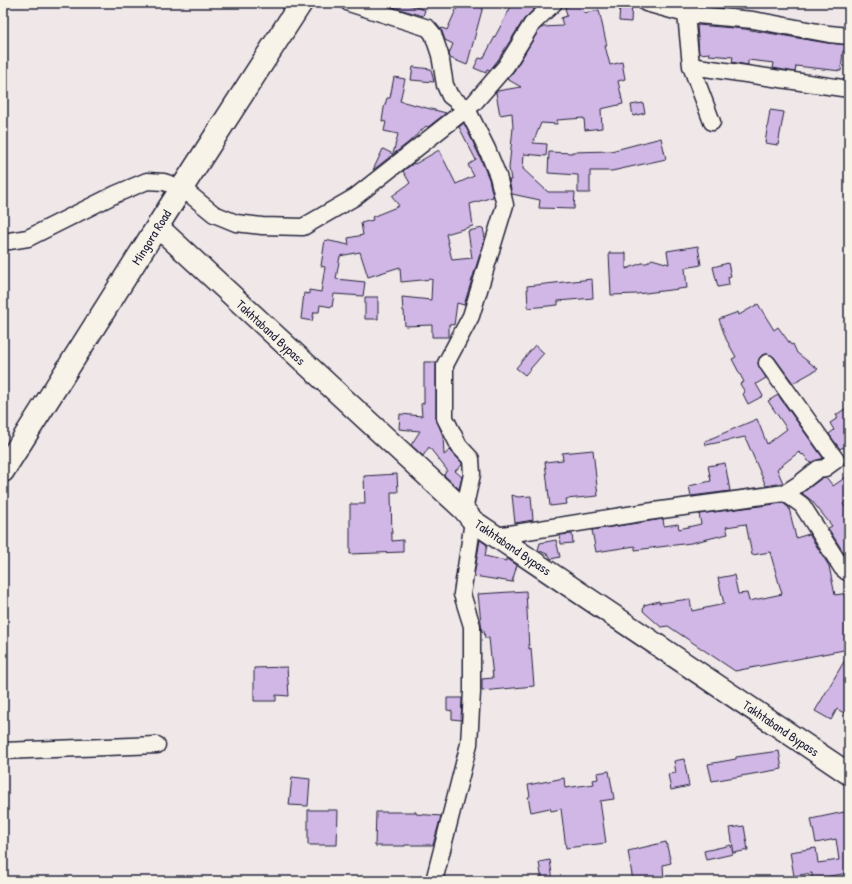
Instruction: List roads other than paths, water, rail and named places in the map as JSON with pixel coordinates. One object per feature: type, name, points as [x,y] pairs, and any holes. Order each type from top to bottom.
[{"type":"highway","name":"Mingora Road","points":[[3,471],[301,3]]},
{"type":"main road","name":"Takhtaband Bypass","points":[[158,227],[469,516],[496,536],[849,774]]},
{"type":"street","points":[[349,3],[428,28],[433,34],[450,96],[467,109],[487,149],[498,176],[505,205],[471,316],[445,364],[445,418],[459,446],[471,459],[472,474],[462,594],[472,626],[472,692],[469,744],[434,881]]},
{"type":"street","points":[[3,242],[28,238],[116,194],[147,181],[164,182],[182,188],[214,214],[236,223],[262,226],[303,227],[355,197],[474,103],[506,66],[532,24],[554,3]]},
{"type":"street","points":[[646,3],[686,14],[753,20],[849,36]]},
{"type":"street","points":[[686,14],[691,66],[712,122]]},
{"type":"street","points":[[691,66],[849,89]]},
{"type":"street","points":[[496,536],[647,512],[785,493],[818,469],[825,468],[836,460],[767,363]]},
{"type":"street","points":[[785,493],[802,505],[842,568],[849,572]]},
{"type":"street","points":[[3,751],[157,745]]}]
